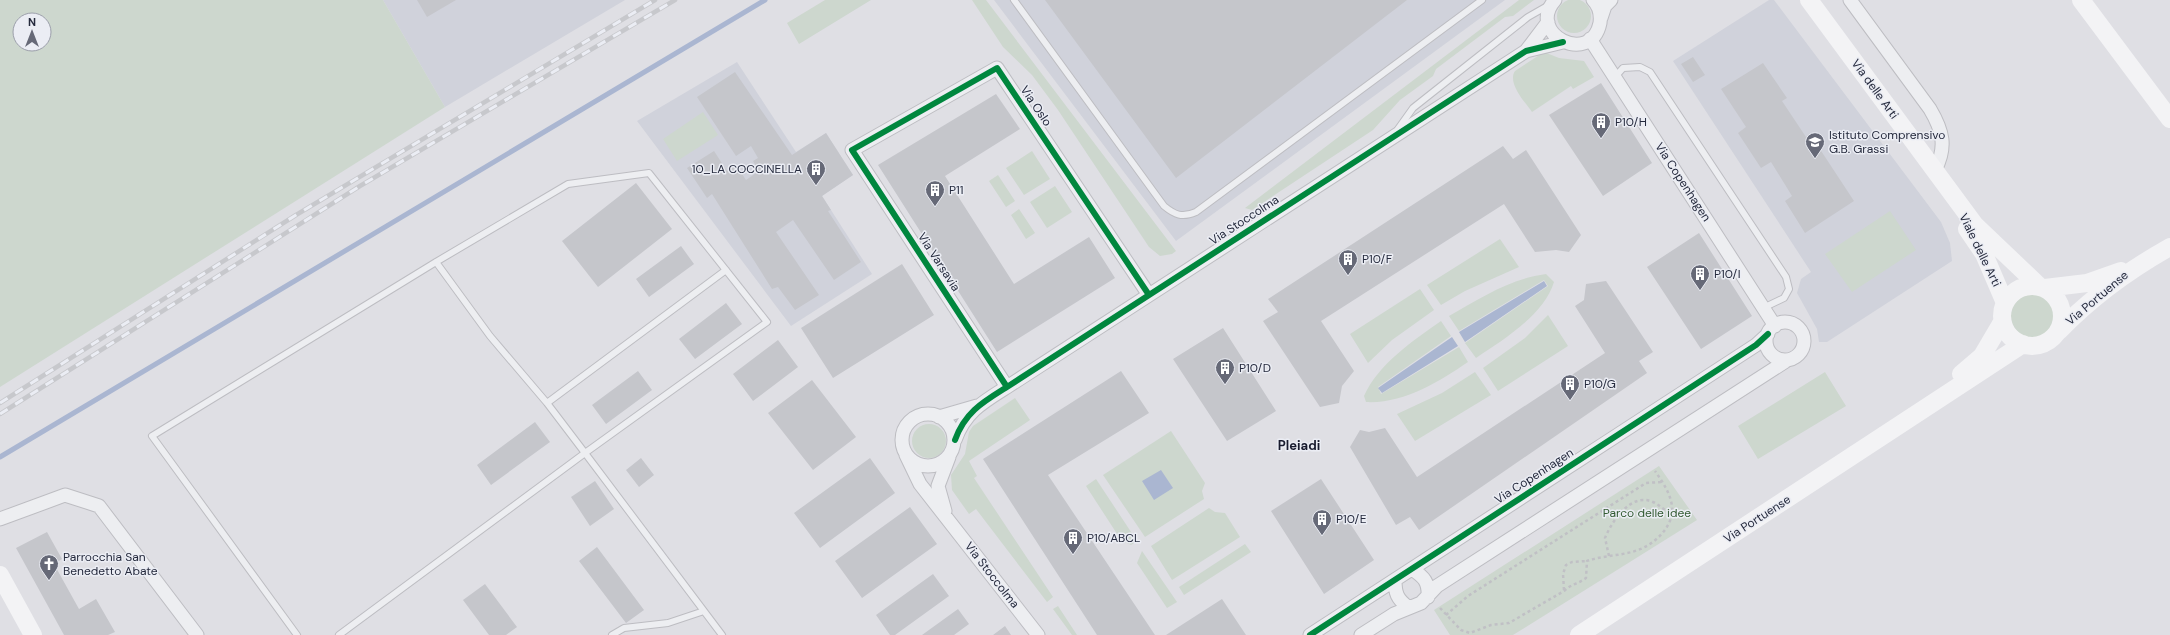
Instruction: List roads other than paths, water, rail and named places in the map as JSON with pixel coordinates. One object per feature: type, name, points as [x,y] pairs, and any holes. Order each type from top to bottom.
[{"type":"street","points":[[1593,0],[1599,10],[1601,18]]},
{"type":"street","points":[[1590,39],[1599,27],[1605,6],[1611,0]]},
{"type":"street","name":"Via delle Arti","points":[[1809,0],[1955,198]]},
{"type":"street","points":[[1850,0],[1937,121],[1943,148],[1935,170]]},
{"type":"street","points":[[2081,0],[2170,120]]},
{"type":"street","points":[[1554,2],[1548,12],[1548,22],[1552,32],[1563,42]]},
{"type":"street","name":"Via Stoccolma","points":[[1526,51],[1548,22]]},
{"type":"street","name":"Via Stoccolma","points":[[954,440],[961,424],[980,404],[1526,51],[1563,42],[1582,43],[1590,39]]},
{"type":"street","name":"Via Copenhagen","points":[[1310,635],[1756,345],[1771,330],[1763,308],[1590,39]]},
{"type":"street","name":"Via Oslo","points":[[852,150],[997,68],[1149,295]]},
{"type":"street","name":"Via Varsavia","points":[[852,150],[1007,387]]},
{"type":"street","name":"Viale delle Arti","points":[[1955,198],[1980,230],[2042,287]]},
{"type":"street","name":"Viale delle Arti","points":[[1955,198],[1970,235],[1984,254],[2004,303]]},
{"type":"street","name":"Via Portuense","points":[[2059,332],[2081,309],[2137,266],[2170,247]]},
{"type":"street","name":"Via Portuense","points":[[2042,287],[2087,283],[2137,266]]},
{"type":"street","points":[[2028,285],[2042,287],[2055,295],[2062,306],[2062,324],[2059,332],[2046,343],[2037,346],[2023,344],[2011,338],[2002,322],[2004,303],[2010,294],[2018,289],[2028,285]]},
{"type":"street","points":[[1361,635],[1408,607],[1422,603],[1437,586],[1786,361],[1797,356],[1801,352],[1804,339],[1802,332],[1791,324],[1784,322],[1771,330],[1767,344],[1768,350],[1772,355],[1786,361]]},
{"type":"street","name":"Via Portuense","points":[[1934,402],[1964,371],[1982,356],[2002,322]]},
{"type":"street","name":"Via Portuense","points":[[1579,635],[2023,344]]},
{"type":"street","name":"Via Stoccolma","points":[[939,417],[980,404]]},
{"type":"street","points":[[923,415],[939,417],[950,426],[954,440],[953,449],[949,457],[943,463],[927,467],[918,465],[906,454],[902,438],[908,423],[923,415]]},
{"type":"street","name":"Via Stoccolma","points":[[906,454],[920,484],[946,515],[1038,635]]},
{"type":"street","name":"Via Stoccolma","points":[[946,515],[938,486],[949,457]]},
{"type":"street","points":[[0,519],[65,495],[99,506],[197,635]]},
{"type":"street","points":[[1412,568],[1424,577],[1429,585],[1428,597]]},
{"type":"street","points":[[0,575],[33,635]]},
{"type":"street","points":[[1395,580],[1395,592],[1400,601],[1408,607]]},
{"type":"lane","points":[[1014,0],[1164,206],[1176,216],[1187,216],[1196,212],[1482,0]]},
{"type":"lane","points":[[1393,137],[1413,108],[1528,17],[1554,2]]},
{"type":"lane","points":[[1615,77],[1623,68],[1640,67],[1650,72],[1786,277],[1789,289],[1784,298],[1763,308]]},
{"type":"lane","points":[[297,635],[152,436],[436,262],[568,184],[649,173],[766,322],[585,453],[339,635]]},
{"type":"lane","points":[[436,262],[490,336],[547,402],[722,635]]},
{"type":"lane","points":[[547,402],[726,270]]},
{"type":"lane","points":[[612,635],[624,628],[668,623],[704,611]]},
{"type":"water","points":[[1544,281],[1547,286],[1465,342],[1459,332]]},
{"type":"water","points":[[1452,337],[1458,346],[1382,393],[1378,388]]},
{"type":"water","points":[[1161,470],[1173,488],[1154,500],[1142,481]]},
{"type":"waterway","points":[[0,457],[765,0]]},
{"type":"railway","points":[[0,403],[296,215],[655,0]]},
{"type":"railway","points":[[0,414],[360,186],[675,0]]},
{"type":"place","name":"P10/H","points":[[1601,139]]},
{"type":"place","name":"Istituto Comprensivo G.B. Grassi","points":[[1815,159]]},
{"type":"place","name":"10_LA COCCINELLA","points":[[816,186]]},
{"type":"place","name":"P11","points":[[935,207]]},
{"type":"place","name":"P10/F","points":[[1348,276]]},
{"type":"place","name":"P10/I","points":[[1700,291]]},
{"type":"place","name":"P10/D","points":[[1225,385]]},
{"type":"place","name":"P10/G","points":[[1570,401]]},
{"type":"place","name":"P10/E","points":[[1322,536]]},
{"type":"place","name":"P10/ABCL","points":[[1073,555]]},
{"type":"place","name":"Parrocchia San Benedetto Abate","points":[[49,581]]},
{"type":"district","name":"Pleiadi","points":[[1299,445]]},
{"type":"park label","name":"Parco delle idee","points":[[1647,513]]}]
